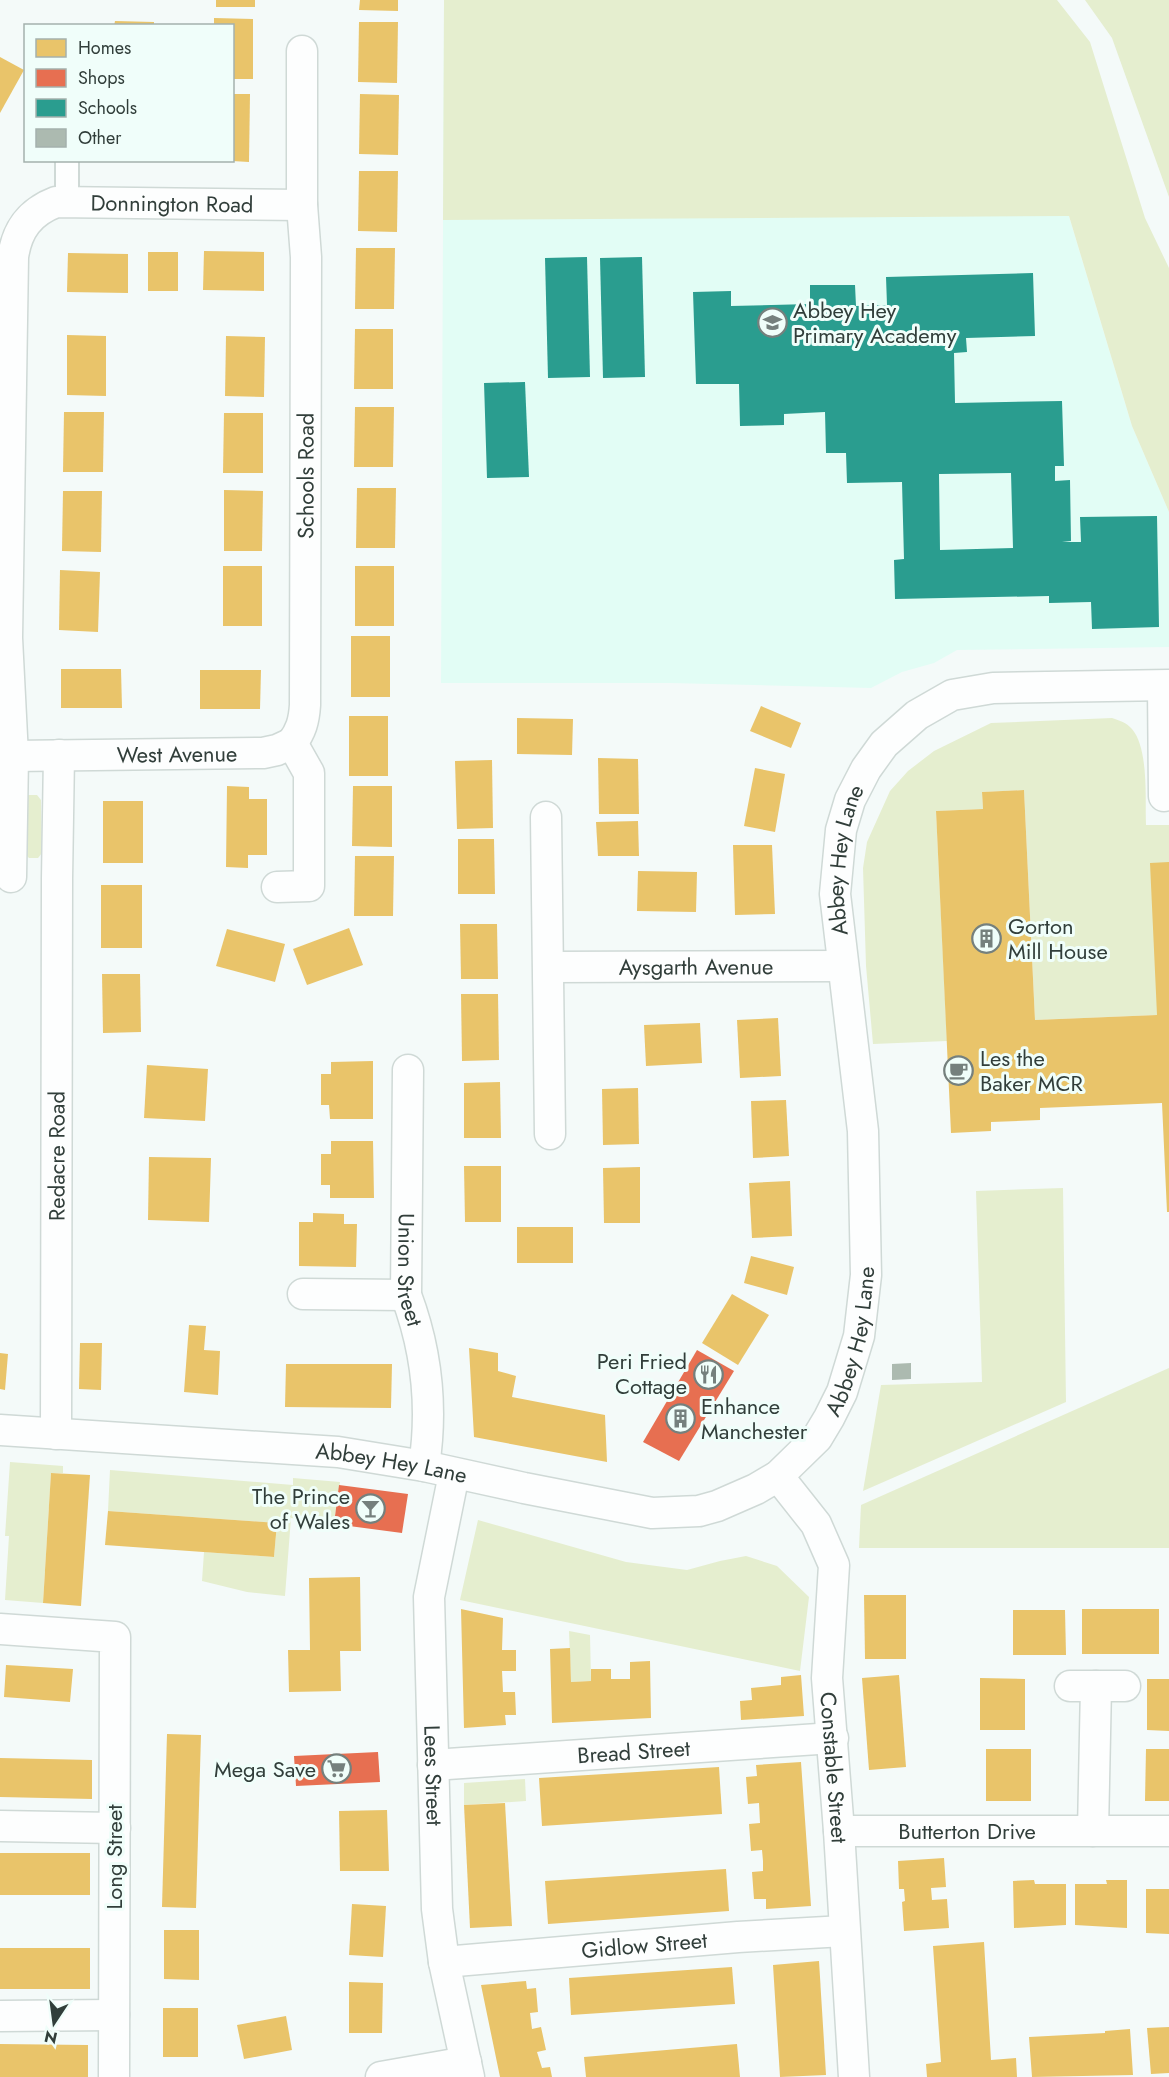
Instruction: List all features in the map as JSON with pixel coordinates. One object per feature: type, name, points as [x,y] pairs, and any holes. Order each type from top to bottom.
[{"type":"street","name":"Schools Road","points":[[292,744],[301,731],[305,705],[306,257],[302,205],[302,51]]},
{"type":"street","points":[[57,879],[5,877],[13,756],[3,637],[15,242],[22,227],[54,204],[66,162]]},
{"type":"street","name":"Donnington Road","points":[[54,204],[302,205]]},
{"type":"street","points":[[1164,796],[1166,686]]},
{"type":"street","name":"Abbey Hey Lane","points":[[0,1430],[338,1452],[424,1466],[652,1514],[699,1511],[717,1506],[756,1489],[778,1476],[817,1438],[829,1419],[845,1383],[859,1336],[867,1275],[863,1131],[835,894],[841,830],[850,800],[866,769],[884,744],[917,715],[952,695],[993,687],[1166,686]]},
{"type":"street","points":[[277,886],[309,886],[309,773],[292,744]]},
{"type":"street","name":"West Avenue","points":[[59,755],[263,753],[292,744]]},
{"type":"street","points":[[13,756],[59,755]]},
{"type":"street","name":"Redacre Road","points":[[56,1434],[59,755]]},
{"type":"street","points":[[546,817],[550,1134]]},
{"type":"street","name":"Aysgarth Avenue","points":[[549,967],[843,966]]},
{"type":"street","name":"Union Street","points":[[408,1070],[406,1295],[418,1327],[428,1392],[428,1438],[424,1466]]},
{"type":"street","points":[[303,1294],[406,1295]]},
{"type":"street","name":"Lees Street","points":[[454,1473],[429,1597],[437,1909],[444,1962],[467,2069]]},
{"type":"street","name":"Constable Street","points":[[778,1476],[816,1524],[834,1565],[827,1678],[833,1738],[854,2077]]},
{"type":"street","name":"Long Street","points":[[0,1629],[115,1637],[114,2077]]},
{"type":"street","points":[[1093,1831],[1097,1686]]},
{"type":"street","name":"Bread Street","points":[[433,1765],[833,1738]]},
{"type":"street","points":[[0,1826],[114,1828]]},
{"type":"street","name":"Butterton Drive","points":[[839,1831],[1169,1831]]},
{"type":"street","name":"Gidlow Street","points":[[444,1962],[738,1937],[844,1931]]},
{"type":"street","points":[[0,2016],[114,2015]]},
{"type":"street","points":[[381,2077],[467,2069]]},
{"type":"shaded area","name":"Abbey Hey Primary Academy","points":[[444,0],[1004,0],[1132,426],[1169,512],[1169,647],[957,650],[934,663],[902,672],[871,688],[670,683],[441,683]]},
{"type":"shaded area","points":[[444,0],[1057,0],[1090,42],[1145,218],[1169,268],[1169,512],[1132,426],[1069,216],[443,220]]},
{"type":"shaded area","points":[[1085,0],[1169,0],[1169,197],[1112,38]]},
{"type":"shaded area","points":[[1112,718],[1125,723],[1132,729],[1141,749],[1145,775],[1146,825],[1169,825],[1169,862],[1157,1015],[1035,1020],[1024,790],[982,792],[983,809],[936,811],[947,1041],[873,1044],[866,966],[863,868],[867,842],[890,791],[908,771],[934,751],[991,723]]},
{"type":"shaded area","points":[[28,795],[37,795],[41,800],[42,853],[38,858],[29,858],[24,853],[24,802]]},
{"type":"shaded area","points":[[1063,1188],[1066,1402],[863,1491],[881,1385],[982,1382],[976,1191]]},
{"type":"shaded area","points":[[1169,1368],[1169,1548],[859,1548],[861,1505]]},
{"type":"shaded area","points":[[10,1462],[63,1466],[63,1473],[51,1473],[43,1603],[5,1600],[9,1536],[5,1536]]},
{"type":"shaded area","points":[[110,1470],[293,1485],[293,1478],[340,1482],[334,1524],[291,1518],[285,1596],[247,1592],[202,1581],[204,1552],[274,1557],[277,1523],[108,1511]]},
{"type":"shaded area","points":[[478,1520],[626,1562],[687,1570],[746,1556],[777,1566],[809,1597],[800,1671],[460,1600]]},
{"type":"shaded area","points":[[569,1631],[590,1635],[591,1681],[571,1682]]},
{"type":"shaded area","points":[[525,1779],[526,1801],[464,1805],[464,1783]]},
{"type":"building: Homes","points":[[216,0],[255,0],[255,7],[216,7]]},
{"type":"building: Homes","points":[[360,0],[398,0],[398,11],[359,10]]},
{"type":"building: Homes","points":[[214,18],[253,19],[253,79],[234,79],[234,24],[214,24]]},
{"type":"building: Homes","points":[[115,21],[154,22],[154,24],[114,24]]},
{"type":"building: Homes","points":[[359,22],[398,22],[397,83],[358,82]]},
{"type":"building: Homes","points":[[0,57],[24,70],[0,113]]},
{"type":"building: Homes","points":[[234,94],[250,94],[249,162],[234,161]]},
{"type":"building: Homes","points":[[360,94],[399,95],[398,155],[359,154]]},
{"type":"building: Homes","points":[[359,171],[398,171],[397,232],[358,231]]},
{"type":"building: Homes","points":[[356,248],[395,248],[394,309],[355,309]]},
{"type":"building: Homes","points":[[204,251],[264,252],[264,291],[203,290]]},
{"type":"building: Homes","points":[[148,252],[178,252],[178,291],[148,291]]},
{"type":"building: Homes","points":[[68,253],[128,254],[128,293],[67,292]]},
{"type":"building: Homes","points":[[355,329],[393,329],[393,389],[354,389]]},
{"type":"building: Homes","points":[[67,335],[106,336],[106,396],[67,395]]},
{"type":"building: Homes","points":[[226,336],[265,337],[264,397],[225,396]]},
{"type":"building: Homes","points":[[355,407],[394,407],[393,467],[354,467]]},
{"type":"building: Homes","points":[[64,412],[104,412],[103,472],[63,472]]},
{"type":"building: Homes","points":[[224,413],[263,413],[263,473],[223,473]]},
{"type":"building: Homes","points":[[357,488],[396,488],[395,548],[356,548]]},
{"type":"building: Homes","points":[[224,490],[263,491],[262,551],[224,551]]},
{"type":"building: Homes","points":[[63,491],[102,491],[101,552],[62,551]]},
{"type":"building: Homes","points":[[223,566],[262,566],[262,626],[223,626]]},
{"type":"building: Homes","points":[[355,566],[394,566],[394,626],[355,626]]},
{"type":"building: Homes","points":[[60,570],[100,572],[98,632],[59,630]]},
{"type":"building: Homes","points":[[351,636],[390,636],[390,697],[351,697]]},
{"type":"building: Homes","points":[[61,669],[121,669],[122,708],[61,708]]},
{"type":"building: Homes","points":[[200,670],[261,670],[260,709],[200,709]]},
{"type":"building: Homes","points":[[761,706],[801,723],[791,748],[750,731]]},
{"type":"building: Homes","points":[[349,716],[388,716],[388,776],[349,776]]},
{"type":"building: Homes","points":[[517,718],[573,719],[572,755],[517,754]]},
{"type":"building: Homes","points":[[598,758],[638,759],[639,814],[599,814]]},
{"type":"building: Homes","points":[[492,760],[493,828],[457,829],[455,761]]},
{"type":"building: Homes","points":[[755,768],[785,774],[775,832],[744,826]]},
{"type":"building: Homes","points":[[227,786],[249,787],[249,799],[267,799],[267,855],[248,855],[248,868],[226,867]]},
{"type":"building: Homes","points":[[353,786],[392,786],[392,847],[352,846]]},
{"type":"building: Homes","name":"Gorton Mill House","points":[[1024,790],[1035,1020],[1157,1015],[1150,863],[1169,862],[1169,1212],[1167,1212],[1162,1103],[1040,1108],[1040,1120],[991,1122],[991,1131],[951,1133],[936,811],[983,809],[982,792]]},
{"type":"building: Homes","points":[[103,801],[143,801],[143,863],[103,863]]},
{"type":"building: Homes","points":[[638,821],[639,856],[598,856],[596,822]]},
{"type":"building: Homes","points":[[458,839],[494,839],[495,894],[458,894]]},
{"type":"building: Homes","points":[[733,845],[772,845],[775,914],[735,915]]},
{"type":"building: Homes","points":[[355,856],[394,856],[393,916],[354,916]]},
{"type":"building: Homes","points":[[638,871],[697,872],[696,912],[637,911]]},
{"type":"building: Homes","points":[[101,885],[142,885],[142,948],[101,948]]},
{"type":"building: Homes","points":[[460,924],[497,924],[498,979],[461,979]]},
{"type":"building: Homes","points":[[349,928],[363,965],[307,985],[293,949]]},
{"type":"building: Homes","points":[[227,929],[285,944],[275,982],[216,966]]},
{"type":"building: Homes","points":[[102,974],[140,974],[141,1032],[103,1033]]},
{"type":"building: Homes","points":[[461,994],[498,994],[499,1060],[462,1061]]},
{"type":"building: Homes","points":[[778,1018],[781,1076],[740,1078],[737,1020]]},
{"type":"building: Homes","points":[[700,1023],[702,1063],[646,1066],[644,1025]]},
{"type":"building: Homes","points":[[373,1061],[373,1119],[330,1119],[329,1105],[321,1105],[321,1074],[331,1074],[331,1062]]},
{"type":"building: Homes","points":[[147,1065],[208,1069],[205,1121],[144,1118]]},
{"type":"building: Homes","points":[[500,1082],[501,1138],[464,1138],[464,1083]]},
{"type":"building: Homes","points":[[638,1088],[639,1144],[603,1145],[602,1089]]},
{"type":"building: Homes","points":[[786,1100],[789,1156],[753,1158],[751,1101]]},
{"type":"building: Homes","points":[[331,1141],[373,1141],[374,1198],[330,1198],[330,1185],[321,1185],[321,1154],[331,1154]]},
{"type":"building: Homes","points":[[149,1157],[211,1158],[209,1222],[148,1220]]},
{"type":"building: Homes","points":[[464,1166],[501,1166],[501,1222],[465,1222]]},
{"type":"building: Homes","points":[[640,1167],[640,1223],[604,1223],[603,1168]]},
{"type":"building: Homes","points":[[790,1181],[792,1236],[752,1238],[749,1183]]},
{"type":"building: Homes","points":[[313,1213],[344,1214],[344,1224],[357,1224],[356,1267],[299,1266],[299,1222],[313,1222]]},
{"type":"building: Homes","points":[[517,1227],[573,1227],[573,1263],[517,1263]]},
{"type":"building: Homes","points":[[751,1256],[794,1267],[787,1295],[744,1283]]},
{"type":"building: Homes","points":[[732,1294],[769,1315],[738,1365],[702,1343]]},
{"type":"building: Homes","points":[[189,1325],[206,1326],[204,1350],[220,1351],[218,1395],[184,1392]]},
{"type":"building: Homes","points":[[80,1343],[102,1343],[101,1390],[79,1389]]},
{"type":"building: Homes","points":[[469,1348],[498,1353],[498,1371],[516,1376],[512,1397],[605,1415],[607,1462],[474,1437]]},
{"type":"building: Homes","points":[[0,1353],[8,1354],[5,1390],[0,1389]]},
{"type":"building: Homes","points":[[286,1364],[392,1364],[391,1408],[285,1407]]},
{"type":"building: Homes","points":[[51,1473],[90,1475],[81,1606],[43,1603]]},
{"type":"building: Homes","points":[[108,1511],[277,1523],[274,1557],[105,1545]]},
{"type":"building: Homes","points":[[360,1577],[361,1651],[340,1651],[341,1691],[289,1692],[288,1650],[310,1650],[309,1578]]},
{"type":"building: Homes","points":[[864,1595],[906,1595],[906,1659],[865,1659]]},
{"type":"building: Homes","points":[[461,1609],[503,1618],[502,1650],[516,1650],[516,1671],[502,1671],[503,1692],[515,1692],[516,1715],[505,1715],[506,1725],[464,1728]]},
{"type":"building: Homes","points":[[1082,1609],[1159,1609],[1159,1654],[1082,1654]]},
{"type":"building: Homes","points":[[1013,1610],[1065,1610],[1066,1655],[1013,1655]]},
{"type":"building: Homes","points":[[570,1648],[571,1682],[591,1681],[591,1669],[611,1669],[611,1679],[630,1679],[630,1662],[650,1661],[651,1718],[552,1723],[550,1649]]},
{"type":"building: Homes","points":[[6,1665],[73,1669],[70,1702],[4,1697]]},
{"type":"building: Homes","points":[[801,1675],[804,1716],[741,1720],[740,1701],[752,1700],[751,1688],[781,1685],[781,1677]]},
{"type":"building: Homes","points":[[899,1675],[906,1767],[869,1770],[862,1678]]},
{"type":"building: Homes","points":[[980,1678],[1025,1679],[1025,1730],[980,1730]]},
{"type":"building: Homes","points":[[1147,1679],[1169,1679],[1169,1731],[1147,1730]]},
{"type":"building: Homes","points":[[167,1734],[201,1735],[196,1908],[162,1907]]},
{"type":"building: Homes","points":[[986,1749],[1031,1749],[1031,1801],[986,1801]]},
{"type":"building: Homes","points":[[1146,1749],[1169,1749],[1169,1801],[1145,1801]]},
{"type":"building: Homes","points":[[0,1758],[92,1760],[92,1799],[0,1797]]},
{"type":"building: Homes","points":[[801,1762],[811,1906],[766,1909],[766,1899],[754,1899],[752,1872],[763,1871],[763,1861],[762,1850],[751,1851],[749,1824],[760,1823],[759,1803],[748,1804],[746,1777],[757,1776],[756,1765]]},
{"type":"building: Homes","points":[[719,1767],[722,1814],[542,1826],[539,1778]]},
{"type":"building: Homes","points":[[505,1803],[512,1926],[470,1928],[464,1805]]},
{"type":"building: Homes","points":[[387,1810],[389,1871],[340,1871],[339,1811]]},
{"type":"building: Homes","points":[[0,1853],[90,1853],[90,1895],[0,1895]]},
{"type":"building: Homes","points":[[944,1858],[946,1887],[931,1888],[932,1900],[947,1899],[949,1928],[904,1931],[902,1902],[905,1901],[904,1889],[899,1889],[898,1861]]},
{"type":"building: Homes","points":[[726,1869],[729,1911],[548,1924],[545,1881]]},
{"type":"building: Homes","points":[[1034,1880],[1035,1884],[1066,1884],[1066,1925],[1014,1928],[1013,1881]]},
{"type":"building: Homes","points":[[1106,1880],[1127,1880],[1127,1928],[1075,1925],[1075,1884],[1107,1884]]},
{"type":"building: Homes","points":[[1146,1889],[1169,1889],[1169,1934],[1146,1933]]},
{"type":"building: Homes","points":[[352,1904],[386,1906],[383,1957],[349,1955]]},
{"type":"building: Homes","points":[[164,1930],[199,1930],[199,1980],[164,1979]]},
{"type":"building: Homes","points":[[984,1942],[991,2060],[1016,2058],[1017,2077],[927,2077],[926,2064],[941,2062],[933,1946]]},
{"type":"building: Homes","points":[[0,1948],[90,1948],[90,1989],[0,1989]]},
{"type":"building: Homes","points":[[819,1961],[826,2075],[780,2077],[773,1965]]},
{"type":"building: Homes","points":[[732,1967],[735,2004],[571,2015],[569,1978]]},
{"type":"building: Homes","points":[[526,1981],[527,1989],[536,1988],[538,2012],[530,2013],[532,2029],[541,2027],[546,2050],[537,2052],[542,2068],[550,2067],[552,2077],[500,2077],[481,1985]]},
{"type":"building: Homes","points":[[349,1982],[383,1983],[382,2033],[349,2033]]},
{"type":"building: Homes","points":[[163,2008],[198,2008],[198,2057],[163,2057]]},
{"type":"building: Homes","points":[[286,2016],[292,2050],[244,2059],[237,2025]]},
{"type":"building: Homes","points":[[1169,2027],[1169,2073],[1151,2074],[1147,2028]]},
{"type":"building: Homes","points":[[1130,2029],[1133,2075],[1032,2077],[1029,2037],[1105,2033],[1105,2031]]},
{"type":"building: Homes","points":[[0,2044],[88,2045],[88,2077],[0,2077]]},
{"type":"building: Homes","points":[[737,2044],[740,2077],[586,2077],[584,2057]]},
{"type":"building: Shops","name":"Enhance Manchester","points":[[697,1350],[734,1371],[679,1461],[643,1442]]},
{"type":"building: Shops","name":"The Prince of Wales","points":[[339,1485],[408,1494],[402,1533],[334,1524]]},
{"type":"building: Shops","name":"Mega Save","points":[[378,1752],[380,1782],[296,1786],[294,1756]]},
{"type":"building: Schools","points":[[587,257],[590,377],[548,378],[545,258]]},
{"type":"building: Schools","points":[[642,257],[645,377],[603,378],[600,258]]},
{"type":"building: Schools","points":[[1033,273],[1035,336],[966,338],[967,352],[954,353],[955,403],[1062,401],[1064,466],[1055,466],[1055,481],[1070,480],[1071,541],[1062,542],[1081,542],[1080,517],[1157,516],[1159,627],[1092,629],[1091,602],[1049,603],[1049,596],[895,599],[894,560],[904,559],[902,482],[847,483],[846,453],[826,453],[825,412],[784,414],[784,425],[740,426],[739,384],[696,384],[693,292],[731,291],[731,306],[810,304],[810,285],[855,285],[856,306],[887,305],[886,277]],"holes":[[[1011,473],[1013,548],[940,550],[939,474]]]},
{"type":"building: Schools","points":[[525,382],[529,477],[487,478],[484,383]]},
{"type":"building: Other","points":[[911,1363],[911,1379],[892,1380],[892,1364]]},
{"type":"place","name":"Abbey Hey Primary Academy","points":[[772,323]]},
{"type":"place","name":"Gorton Mill House","points":[[987,939]]},
{"type":"place","name":"Les the Baker MCR","points":[[959,1071]]},
{"type":"place","name":"Peri Fried Cottage","points":[[708,1374]]},
{"type":"place","name":"Enhance Manchester","points":[[680,1419]]},
{"type":"place","name":"The Prince of Wales","points":[[371,1509]]},
{"type":"place","name":"Mega Save","points":[[337,1769]]}]
